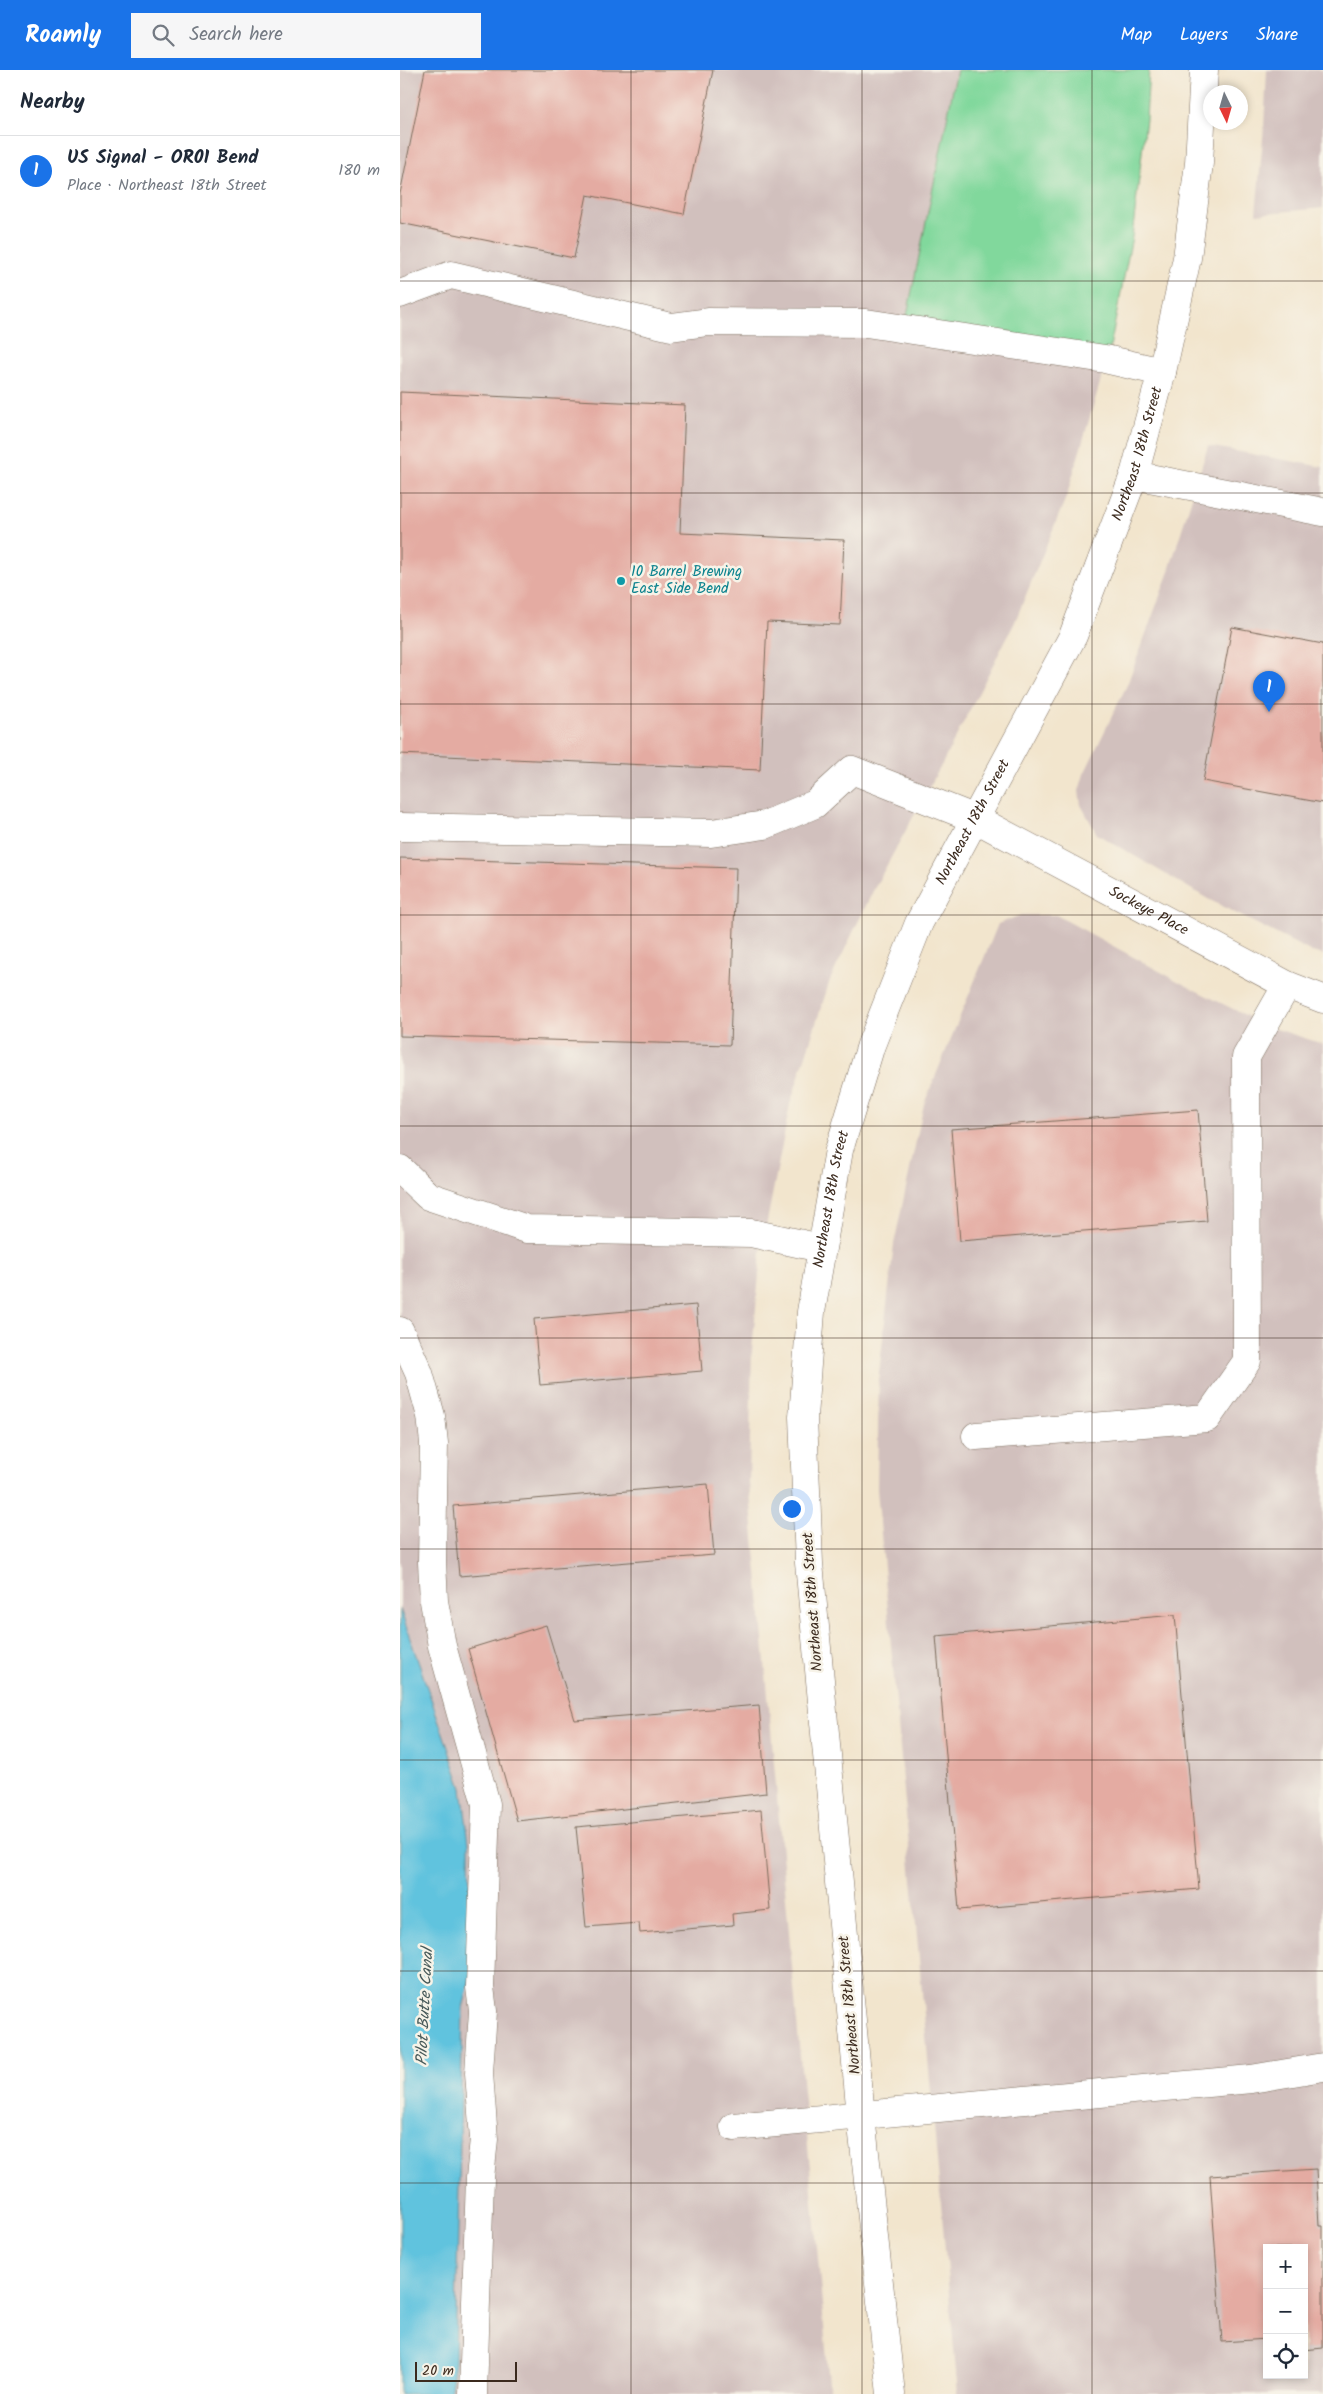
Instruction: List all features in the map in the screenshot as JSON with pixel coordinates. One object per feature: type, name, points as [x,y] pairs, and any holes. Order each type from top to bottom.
[{"type":"street","name":"Northeast 18th Street","points":[[891,2394],[860,2116],[809,1563],[803,1417],[811,1312],[839,1150],[871,1045],[920,923],[1073,636],[1134,475],[1162,372],[1187,258],[1199,163],[1204,70]]},
{"type":"street","points":[[400,294],[451,275],[671,327],[708,322],[866,323],[1105,359],[1162,372]]},
{"type":"street","points":[[1134,475],[1323,512]]},
{"type":"street","name":"Sockeye Place","points":[[400,827],[711,833],[765,824],[815,804],[852,770],[976,819],[1287,985],[1323,999]]},
{"type":"street","points":[[976,1436],[1207,1418],[1247,1361],[1246,1057],[1287,985]]},
{"type":"street","points":[[400,1169],[428,1196],[527,1229],[750,1233],[821,1248]]},
{"type":"street","points":[[400,1331],[419,1373],[431,1416],[434,1443],[432,1562],[434,1601],[442,1646],[486,1804],[480,1987],[483,2011],[479,2073],[484,2139],[480,2178],[473,2394]]},
{"type":"street","points":[[734,2127],[1251,2079],[1323,2067]]},
{"type":"shaded area","points":[[400,70],[957,70],[906,320],[1109,352],[1067,495],[1014,624],[942,764],[875,887],[830,980],[790,1104],[761,1252],[752,1351],[749,1482],[830,2394],[400,2394]]},
{"type":"shaded area","points":[[1267,70],[1323,70],[1323,208],[1256,214]]},
{"type":"shaded area","points":[[1208,446],[1323,467],[1323,955],[1312,952],[1208,899],[1097,834],[1081,805],[1079,791],[1084,774],[1127,685],[1168,574]]},
{"type":"shaded area","points":[[1021,915],[1056,915],[1183,984],[1267,1026],[1323,1044],[1323,2394],[958,2394],[877,1489],[879,1373],[894,1244],[924,1104],[998,924]]},
{"type":"green space","points":[[957,70],[1149,70],[1146,119],[1132,237],[1109,352],[906,320]]},
{"type":"water","name":"Pilot Butte Canal","points":[[400,1609],[462,1788],[469,1843],[471,1976],[463,2008],[455,2362],[450,2394],[400,2394]]},
{"type":"building","points":[[425,70],[713,70],[684,214],[587,195],[574,258],[400,223],[400,194]]},
{"type":"building","name":"10 Barrel Brewing East Side Bend","points":[[400,392],[685,405],[680,533],[844,540],[840,625],[767,622],[760,770],[400,754]]},
{"type":"building","points":[[1232,627],[1323,644],[1323,803],[1203,781]]},
{"type":"building","points":[[400,858],[736,868],[730,1045],[400,1036]]},
{"type":"building","points":[[1198,1110],[1207,1221],[960,1241],[951,1129]]},
{"type":"building","points":[[696,1305],[702,1371],[540,1385],[534,1319]]},
{"type":"building","points":[[708,1484],[714,1555],[459,1576],[453,1506]]},
{"type":"building","points":[[1175,1615],[1199,1889],[959,1910],[936,1636]]},
{"type":"building","points":[[546,1625],[575,1720],[759,1705],[766,1793],[517,1821],[468,1649]]},
{"type":"building","points":[[761,1810],[770,1910],[732,1914],[733,1925],[640,1933],[639,1923],[586,1927],[576,1827]]},
{"type":"building","points":[[1316,2169],[1319,2226],[1323,2226],[1323,2348],[1308,2350],[1308,2244],[1263,2244],[1263,2339],[1222,2342],[1210,2176]]},
{"type":"place","name":"10 Barrel Brewing East Side Bend","points":[[621,581]]},
{"type":"place","name":"US Signal - OR01 Bend","points":[[1269,712]]}]
